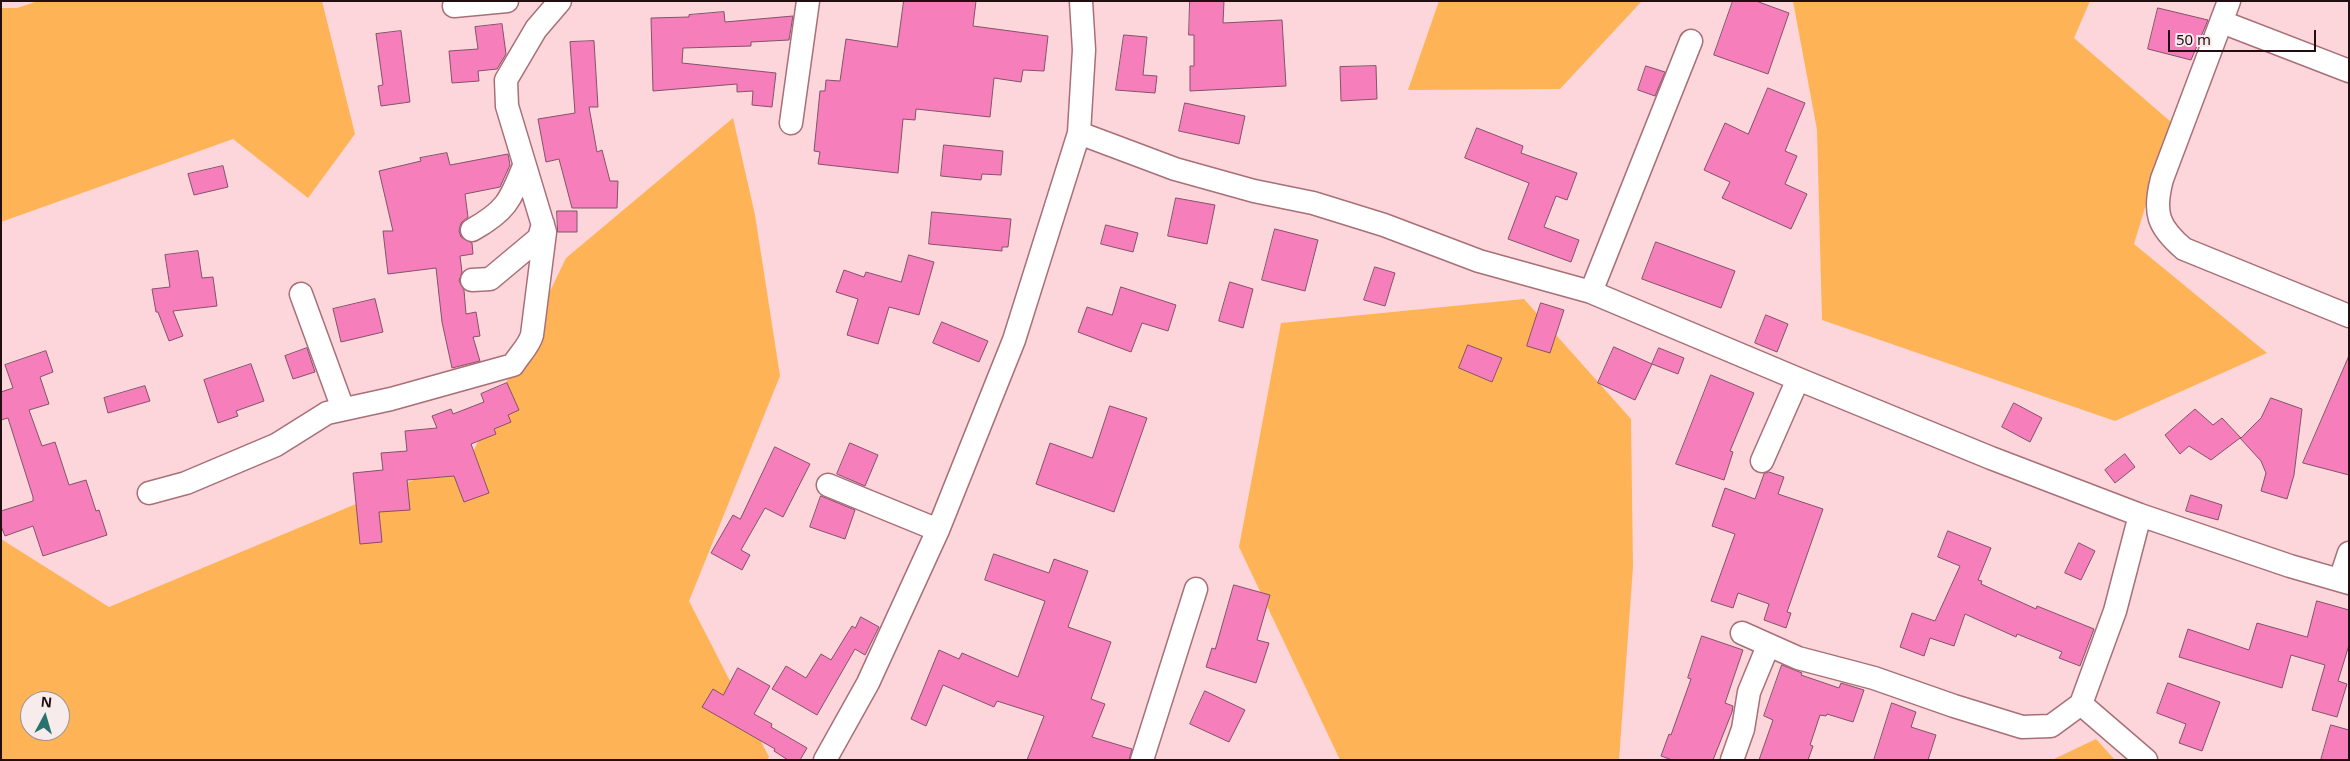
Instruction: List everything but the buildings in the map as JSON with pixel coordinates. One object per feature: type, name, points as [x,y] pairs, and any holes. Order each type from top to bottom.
[{"type":"street","points":[[454,6],[507,1]]},
{"type":"street","points":[[150,493],[186,483],[276,445],[327,413],[401,397],[513,365],[523,349],[530,343],[544,244],[543,223],[507,106],[506,80],[536,30],[560,1]]},
{"type":"street","points":[[791,123],[808,1]]},
{"type":"street","points":[[824,760],[868,683],[938,530],[1014,340],[1078,133],[1084,50],[1081,1]]},
{"type":"street","points":[[2349,71],[2225,11],[2162,179],[2156,201],[2159,219],[2167,235],[2184,249],[2349,316]]},
{"type":"street","points":[[1591,292],[1691,41]]},
{"type":"street","points":[[1078,133],[1175,169],[1254,191],[1313,203],[1384,225],[1479,261],[1591,292],[1798,380],[1991,458],[2140,514],[2290,566],[2344,582],[2349,553]]},
{"type":"street","points":[[472,230],[492,219],[508,204],[524,166]]},
{"type":"street","points":[[472,280],[490,279],[539,238],[543,223]]},
{"type":"street","points":[[301,294],[343,409]]},
{"type":"street","points":[[1762,461],[1798,380]]},
{"type":"street","points":[[828,485],[938,530]]},
{"type":"street","points":[[1742,634],[1798,658],[1874,678],[2022,727],[2051,726],[2081,704],[2115,611],[2140,514]]},
{"type":"street","points":[[1142,760],[1196,589]]},
{"type":"street","points":[[1732,760],[1743,729],[1749,692],[1768,646]]},
{"type":"street","points":[[2081,704],[2146,760]]},
{"type":"shaded area","points":[[38,1],[322,1],[355,134],[308,198],[233,139],[1,222],[1,8],[17,8]]},
{"type":"shaded area","points":[[1439,1],[1642,1],[1560,89],[1408,90]]},
{"type":"shaded area","points":[[1793,1],[2090,1],[2074,38],[2171,122],[2134,244],[2267,353],[2115,421],[1822,320],[1817,130]]},
{"type":"shaded area","points":[[733,118],[755,215],[780,376],[689,601],[769,757],[767,760],[1,760],[1,539],[109,607],[471,456],[566,258]]},
{"type":"shaded area","points":[[1524,299],[1631,419],[1633,567],[1619,760],[1340,760],[1239,547],[1281,323]]},
{"type":"shaded area","points":[[2096,739],[2115,760],[2052,760]]}]
